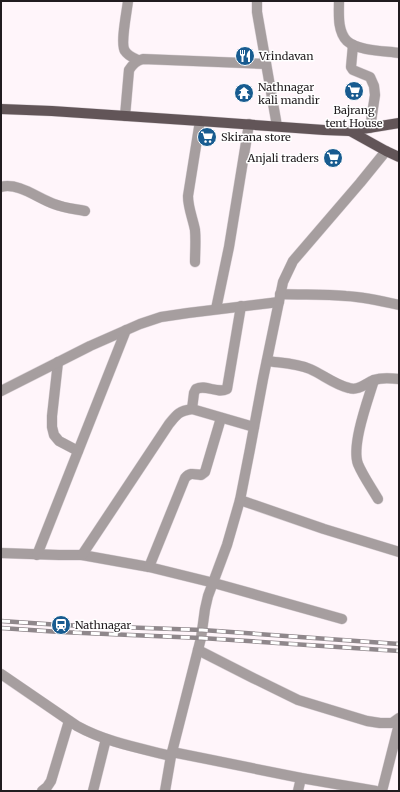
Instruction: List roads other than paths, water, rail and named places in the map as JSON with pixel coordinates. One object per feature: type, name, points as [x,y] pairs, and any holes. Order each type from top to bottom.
[{"type":"main road","points":[[1,109],[350,131],[399,123]]},
{"type":"main road","points":[[350,131],[399,157]]},
{"type":"street","points":[[128,1],[123,41],[124,48],[126,53],[138,60]]},
{"type":"street","points":[[257,1],[257,12],[277,126]]},
{"type":"street","points":[[339,1],[339,23],[346,40],[363,48],[399,53]]},
{"type":"street","points":[[353,44],[351,67],[353,70],[370,78],[374,86],[375,96],[370,128]]},
{"type":"street","points":[[125,116],[129,70],[138,60],[266,64]]},
{"type":"street","points":[[195,262],[195,232],[194,223],[188,205],[188,196],[200,121]]},
{"type":"street","points":[[216,309],[229,247],[249,124]]},
{"type":"street","points":[[165,791],[172,754],[201,638],[208,596],[227,545],[240,500],[262,379],[284,282],[293,261],[386,151]]},
{"type":"street","points":[[1,187],[16,187],[55,205],[85,211]]},
{"type":"street","points":[[1,391],[90,346],[140,324],[161,318],[241,306],[280,298],[328,295],[348,296],[399,305]]},
{"type":"street","points":[[192,410],[194,393],[196,389],[200,387],[223,391],[227,389],[241,306]]},
{"type":"street","points":[[37,555],[126,330]]},
{"type":"street","points":[[267,361],[299,365],[350,389],[364,386],[374,380],[385,378],[399,379]]},
{"type":"street","points":[[58,362],[52,427],[54,435],[59,441],[78,451]]},
{"type":"street","points":[[374,380],[358,435],[357,456],[358,463],[378,499]]},
{"type":"street","points":[[82,555],[169,424],[182,410],[192,410],[254,428]]},
{"type":"street","points":[[148,567],[185,478],[188,474],[192,473],[201,475],[204,472],[221,418]]},
{"type":"street","points":[[240,500],[324,529],[399,552]]},
{"type":"street","points":[[1,553],[82,555],[148,567],[214,582],[342,619]]},
{"type":"street","points":[[198,650],[298,700],[380,724],[392,723],[399,718]]},
{"type":"street","points":[[1,674],[68,721],[90,734],[106,739],[172,754],[376,791]]},
{"type":"street","points":[[49,790],[68,721]]},
{"type":"street","points":[[382,791],[398,730]]},
{"type":"street","points":[[93,791],[106,739]]},
{"type":"street","points":[[298,791],[301,778]]},
{"type":"railway","points":[[1,621],[61,625],[202,630],[399,644]]},
{"type":"railway","points":[[1,628],[201,638],[399,651]]},
{"type":"place","name":"Vrindavan","points":[[245,56]]},
{"type":"place","name":"Bajrang tent House","points":[[354,91]]},
{"type":"place","name":"Nathnagar kali mandir","points":[[244,93]]},
{"type":"place","name":"Skirana store","points":[[207,137]]},
{"type":"place","name":"Anjali traders","points":[[333,158]]},
{"type":"place","name":"Nathnagar","points":[[61,625]]}]
